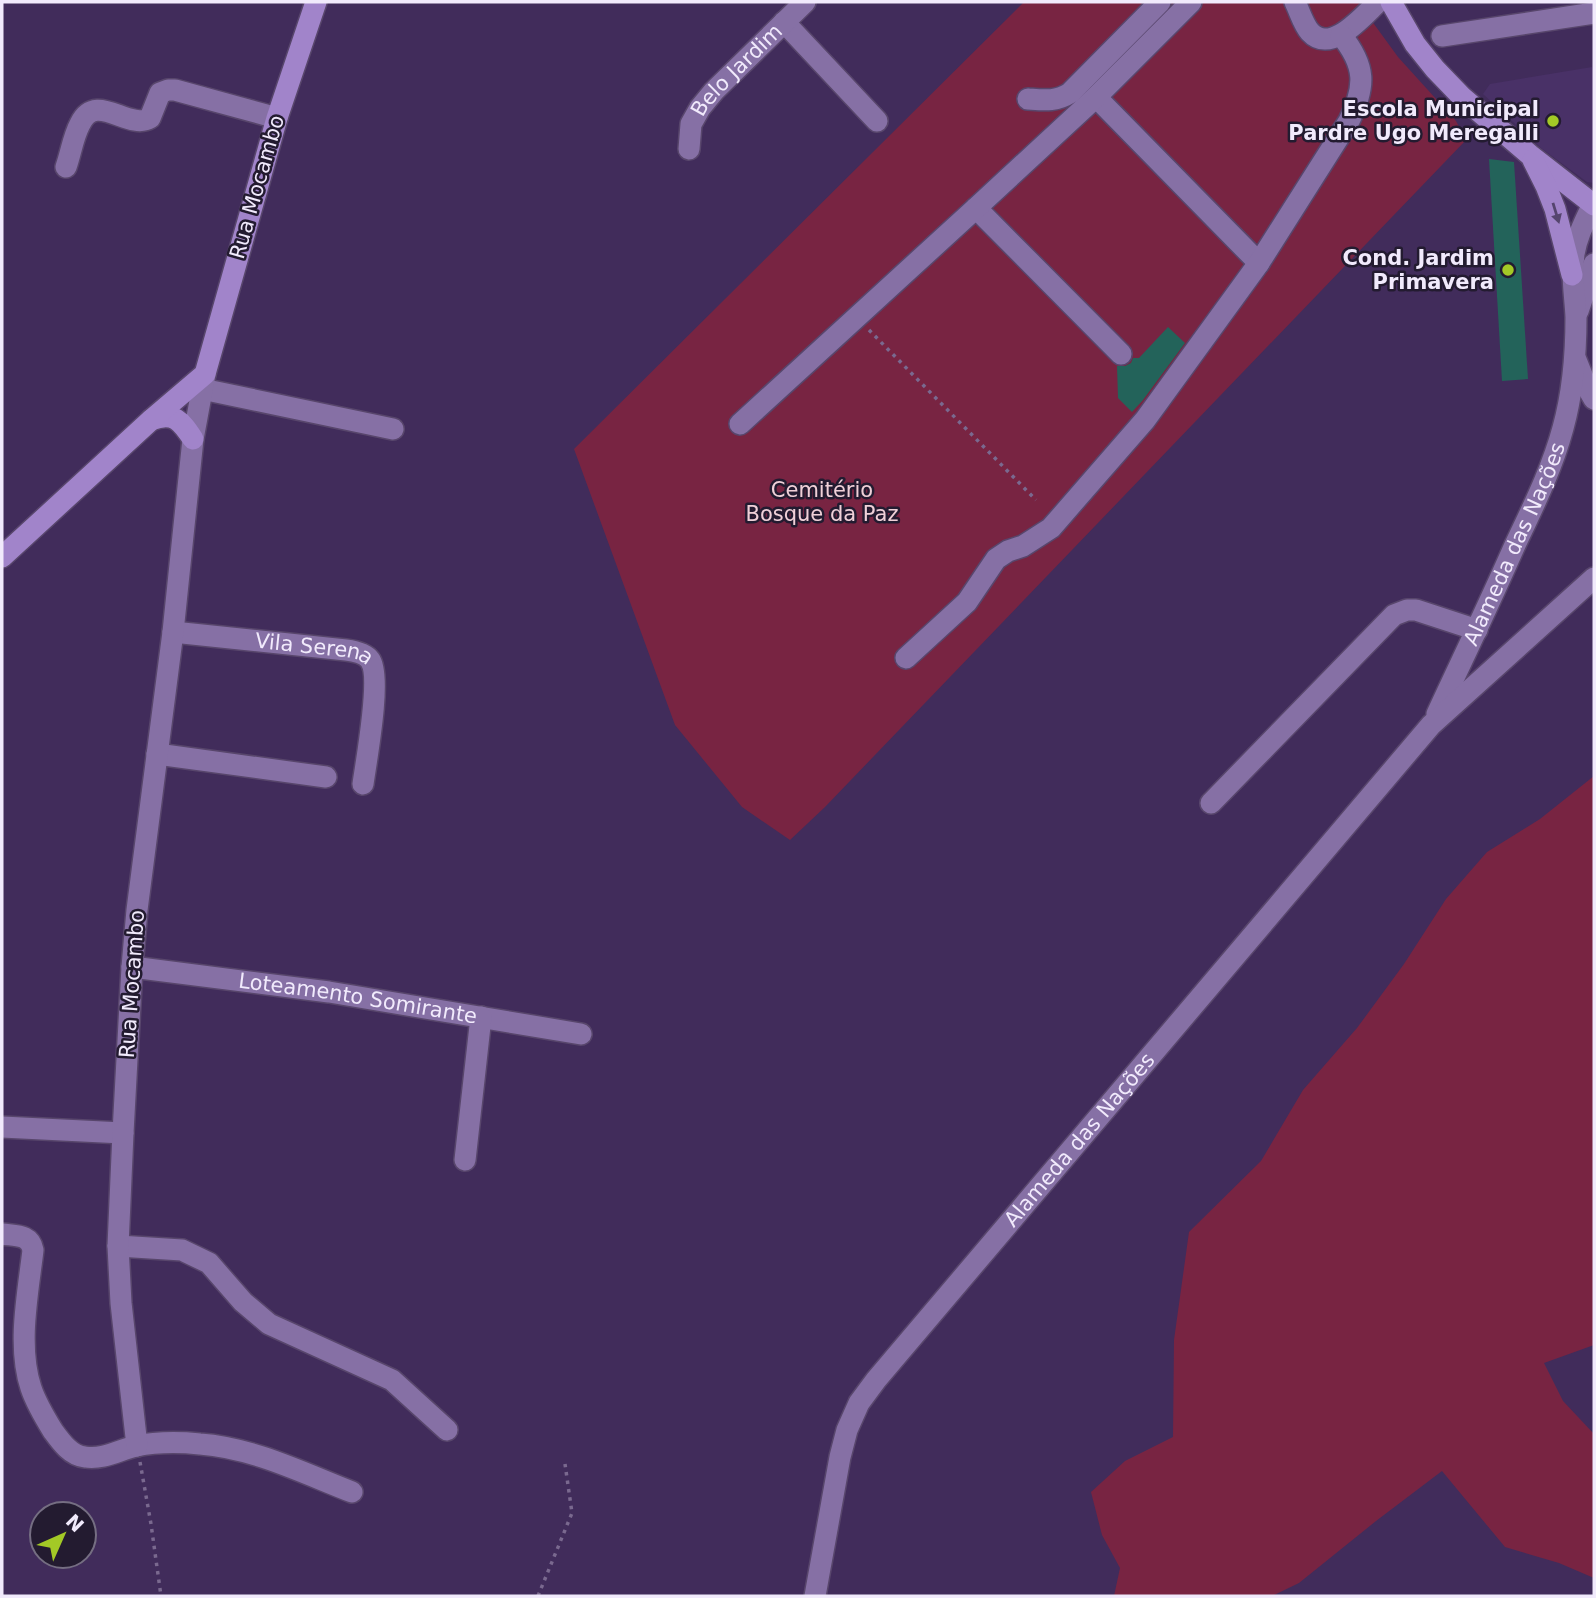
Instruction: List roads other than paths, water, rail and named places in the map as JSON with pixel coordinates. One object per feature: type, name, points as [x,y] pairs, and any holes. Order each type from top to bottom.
[{"type":"main road","name":"Rua Mocambo","points":[[204,382],[277,118],[316,2]]},
{"type":"main road","points":[[1391,2],[1415,44],[1462,97],[1594,205]]},
{"type":"main road","points":[[1530,155],[1555,209],[1572,275]]},
{"type":"main road","points":[[2,557],[152,421],[204,382]]},
{"type":"main road","points":[[152,421],[162,416],[175,418],[193,439]]},
{"type":"street","name":"Belo Jardim","points":[[689,149],[691,124],[700,108],[805,2]]},
{"type":"street","points":[[1028,99],[1053,100],[1070,93],[1160,2]]},
{"type":"street","points":[[740,424],[1096,97],[1191,2]]},
{"type":"street","points":[[1296,2],[1305,25],[1319,39],[1332,39],[1341,35],[1378,2]]},
{"type":"street","points":[[1442,36],[1594,13]]},
{"type":"street","points":[[784,22],[877,121]]},
{"type":"street","points":[[906,657],[967,601],[996,559],[1051,528],[1145,420],[1259,263],[1357,105],[1361,77],[1359,63],[1341,35]]},
{"type":"street","points":[[66,167],[80,125],[92,111],[102,110],[146,121],[163,91],[175,90],[277,118]]},
{"type":"street","points":[[1096,97],[1259,263]]},
{"type":"street","name":"Alameda das Nações","points":[[1431,725],[1551,466],[1563,428],[1571,394],[1574,355],[1574,254],[1580,233],[1594,205]]},
{"type":"street","points":[[976,208],[1121,354]]},
{"type":"street","name":"Alameda das Nações","points":[[1576,316],[1594,264]]},
{"type":"street","name":"Alameda das Nações","points":[[1574,355],[1594,399]]},
{"type":"street","points":[[204,382],[393,429]]},
{"type":"street","name":"Rua Mocambo","points":[[136,1446],[121,1303],[118,1246],[132,967],[173,632],[193,439],[204,382]]},
{"type":"street","name":"Alameda das Nações","points":[[815,1596],[839,1457],[847,1430],[859,1404],[885,1369],[1431,725],[1594,578]]},
{"type":"street","points":[[1211,803],[1394,615],[1416,610],[1477,630]]},
{"type":"street","name":"Vila Serena","points":[[173,632],[346,650],[365,656],[374,668],[374,692],[363,784]]},
{"type":"street","points":[[157,754],[326,777]]},
{"type":"street","name":"Loteamento Somirante","points":[[132,967],[329,992],[581,1034]]},
{"type":"street","points":[[466,1160],[481,1017]]},
{"type":"street","points":[[2,1127],[122,1133]]},
{"type":"street","points":[[2,1234],[30,1240],[33,1250],[26,1309],[25,1357],[31,1388],[43,1413],[67,1449],[80,1457],[93,1458],[136,1446],[200,1444],[246,1451],[352,1492]]},
{"type":"street","points":[[118,1246],[182,1250],[209,1263],[243,1302],[269,1324],[392,1380],[447,1430]]},
{"type":"place","name":"Escola Municipal Pardre Ugo Meregalli","points":[[1553,121]]},
{"type":"place","name":"Cond. Jardim Primavera","points":[[1508,270]]},
{"type":"park label","name":"Cemitério Bosque da Paz","points":[[822,502]]}]
